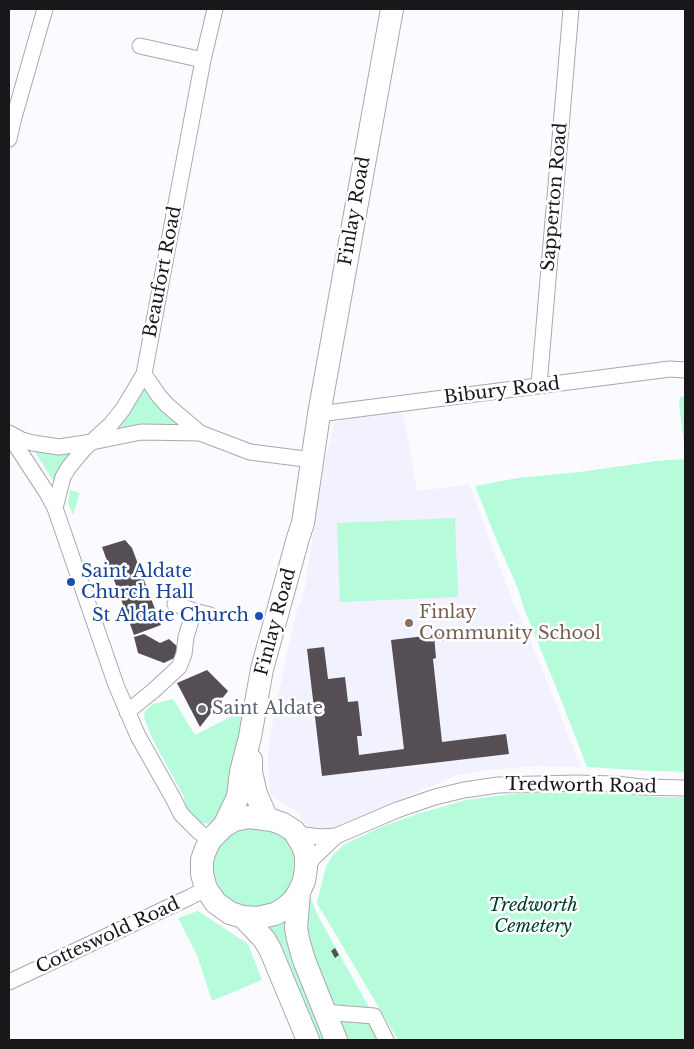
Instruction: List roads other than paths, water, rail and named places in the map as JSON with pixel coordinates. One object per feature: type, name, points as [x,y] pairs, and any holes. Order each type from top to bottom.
[{"type":"highway","name":"Finlay Road","points":[[217,833],[238,798],[241,772],[250,737],[262,669],[303,523],[319,414],[392,9]]},
{"type":"highway","points":[[298,538],[295,523],[305,459],[319,414]]},
{"type":"highway","name":"Finlay Road","points":[[250,737],[251,772],[256,794],[267,819]]},
{"type":"highway","points":[[249,816],[283,824],[294,831],[303,846],[306,856],[306,868],[304,881],[292,901],[275,914],[257,918],[242,917],[230,913],[216,903],[206,889],[202,874],[202,860],[205,850],[217,833],[234,820],[249,816]]},
{"type":"highway","points":[[299,892],[296,928],[298,939],[304,960],[336,1040]]},
{"type":"highway","points":[[242,917],[270,948],[308,1040]]},
{"type":"street","points":[[9,139],[11,121],[45,9]]},
{"type":"street","name":"Beaufort Road","points":[[55,508],[63,477],[68,467],[111,424],[123,409],[144,374],[214,9]]},
{"type":"street","name":"Sapperton Road","points":[[539,386],[571,9]]},
{"type":"street","points":[[140,46],[203,60]]},
{"type":"street","name":"Bibury Road","points":[[319,414],[670,369],[685,370]]},
{"type":"street","points":[[144,374],[167,405],[200,432],[250,452],[305,459]]},
{"type":"street","points":[[9,434],[27,441],[54,447],[142,432],[200,432]]},
{"type":"street","points":[[9,434],[55,508],[116,685],[138,736],[181,814],[198,832],[217,833]]},
{"type":"street","points":[[175,604],[194,612],[210,615]]},
{"type":"street","points":[[127,712],[179,667],[194,612]]},
{"type":"street","name":"Tredworth Road","points":[[294,831],[320,837],[336,836],[397,810],[435,797],[498,785],[577,783],[685,788]]},
{"type":"street","name":"Tredworth Road","points":[[306,868],[314,857],[336,836]]},
{"type":"street","name":"Cotteswold Road","points":[[9,982],[206,889]]},
{"type":"street","points":[[324,1012],[374,1016],[386,1040]]},
{"type":"place","name":"Saint Aldate Church Hall","points":[[71,582]]},
{"type":"place","name":"St Aldate Church","points":[[259,616]]},
{"type":"place","name":"Finlay Community School","points":[[409,623]]},
{"type":"place","name":"Saint Aldate","points":[[202,709]]},
{"type":"park label","name":"Tredworth Cemetery","points":[[533,916]]}]
